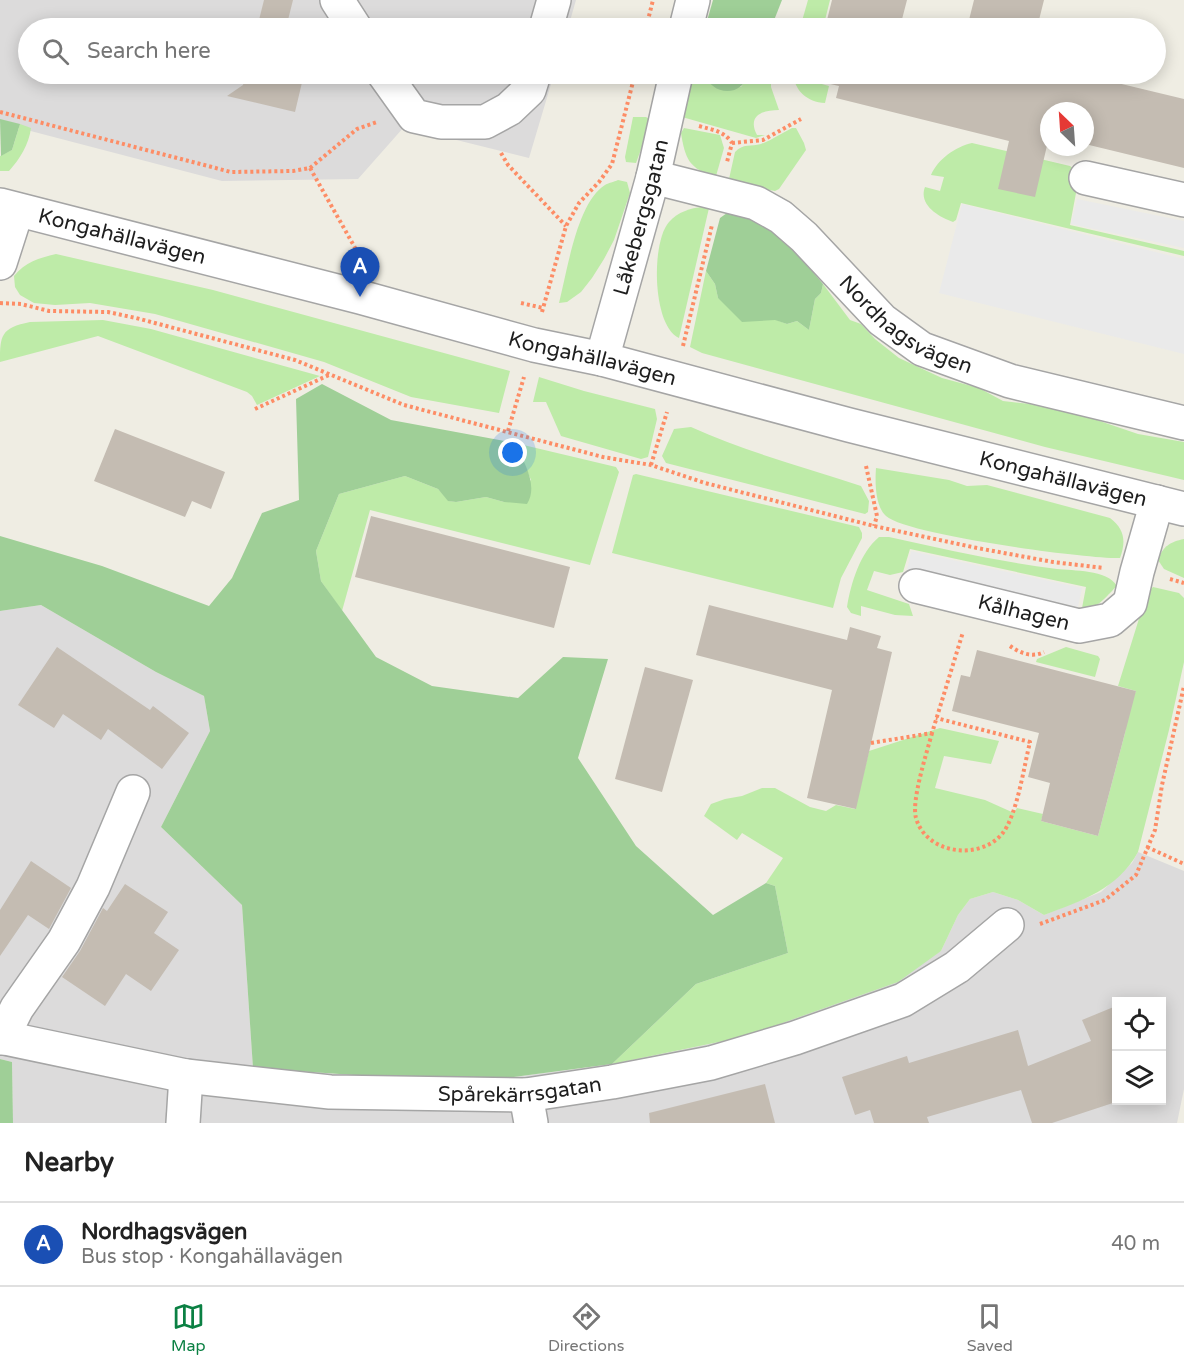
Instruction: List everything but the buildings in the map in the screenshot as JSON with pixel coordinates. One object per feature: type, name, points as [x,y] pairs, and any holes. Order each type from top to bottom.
[{"type":"street","points":[[337,0],[349,18]]},
{"type":"street","points":[[549,18],[554,0]]},
{"type":"street","points":[[688,18],[693,0]]},
{"type":"street","points":[[391,84],[414,116],[441,122],[485,122],[509,109],[529,90],[531,84]]},
{"type":"street","name":"Låkebergsgatan","points":[[602,359],[654,177],[674,84]]},
{"type":"street","name":"Nordhagsvägen","points":[[654,177],[756,203],[781,217],[804,237],[882,320],[922,349],[1010,381],[1184,423]]},
{"type":"street","points":[[1086,178],[1184,200]]},
{"type":"street","points":[[0,263],[9,208]]},
{"type":"street","name":"Kongahällavägen","points":[[9,208],[348,294],[534,345],[602,359],[849,425],[1171,506]]},
{"type":"street","name":"Kålhagen","points":[[916,586],[1079,627],[1110,620],[1130,603],[1137,572],[1171,506]]},
{"type":"street","points":[[1,1037],[17,1008],[64,941],[93,887],[133,792]]},
{"type":"street","name":"Spårekärrsgatan","points":[[1,1037],[186,1076],[330,1092],[528,1109],[612,1082],[711,1063],[795,1038],[903,1000],[957,967],[1007,924]]},
{"type":"street","points":[[183,1123],[186,1076]]},
{"type":"path","points":[[648,18],[653,0]]},
{"type":"path","points":[[508,431],[566,226],[579,203],[599,183],[612,164],[632,84]]},
{"type":"path","points":[[509,109],[494,141],[508,165],[566,226]]},
{"type":"path","points":[[0,112],[231,172],[293,171],[309,168],[357,129],[369,123],[414,116]]},
{"type":"path","points":[[732,143],[763,140],[801,120]]},
{"type":"path","points":[[309,168],[358,253],[367,264]]},
{"type":"path","points":[[0,303],[21,304],[49,311],[108,312],[136,318],[295,360],[404,405],[603,456],[651,465],[705,483],[977,548],[1053,562],[1137,572],[1184,583]]},
{"type":"path","points":[[255,409],[330,375]]},
{"type":"path","points":[[866,466],[876,516],[874,525]]},
{"type":"path","points":[[936,718],[1030,742],[1011,815],[1002,834],[982,848],[967,852],[936,844],[916,819],[918,790],[932,733],[936,718],[972,600]]},
{"type":"path","points":[[1007,924],[1037,926],[1080,911],[1105,900],[1136,875],[1155,830],[1162,785],[1184,686]]},
{"type":"path","points":[[871,743],[932,733]]},
{"type":"path","points":[[1147,847],[1184,864]]},
{"type":"shaded area","points":[[0,0],[576,0],[571,18],[18,18],[18,84],[551,84],[529,158],[404,127],[358,179],[222,181],[0,123]]},
{"type":"shaded area","points":[[1077,199],[1184,221],[1184,248],[1071,224]]},
{"type":"shaded area","points":[[962,204],[1184,259],[1184,354],[939,293]]},
{"type":"shaded area","points":[[911,551],[1082,588],[1078,607],[907,570]]},
{"type":"shaded area","points":[[41,605],[156,672],[204,696],[210,731],[161,827],[242,905],[253,1068],[468,1083],[612,1064],[743,1037],[941,951],[958,915],[970,899],[993,892],[1018,900],[1044,915],[1101,892],[1132,863],[1138,852],[1184,871],[1184,1089],[1177,1123],[13,1123],[12,1062],[0,1059],[0,611]]},
{"type":"green space","points":[[713,0],[782,0],[775,18],[708,18]]},
{"type":"green space","points":[[808,0],[830,0],[826,18],[803,18]]},
{"type":"green space","points":[[691,84],[728,84],[741,87],[743,84],[771,84],[779,110],[767,111],[758,115],[754,128],[757,135],[765,135],[756,138],[682,117]]},
{"type":"green space","points":[[710,84],[743,84],[730,91]]},
{"type":"green space","points":[[795,84],[829,86],[825,103],[807,98]]},
{"type":"green space","points":[[633,117],[649,119],[636,163],[626,162],[625,157]]},
{"type":"green space","points":[[0,119],[20,124],[12,150],[1,156]]},
{"type":"green space","points":[[20,124],[31,128],[26,145],[9,171],[0,171],[0,156],[12,150]]},
{"type":"green space","points":[[684,128],[720,135],[724,148],[716,176],[700,170],[690,162],[684,149],[681,133]]},
{"type":"green space","points":[[796,128],[806,150],[779,189],[775,191],[742,185],[729,179],[735,152],[738,149],[761,144]]},
{"type":"green space","points":[[972,143],[1070,166],[1078,172],[1070,225],[1184,251],[1184,256],[961,203],[956,220],[953,222],[942,217],[927,205],[924,199],[925,187],[940,191],[944,177],[931,175],[934,169],[959,147]]},
{"type":"green space","points":[[618,180],[627,182],[630,193],[614,240],[581,292],[567,302],[559,303],[575,239],[587,206],[605,185]]},
{"type":"green space","points":[[709,208],[679,338],[670,330],[659,301],[657,264],[659,247],[663,232],[669,222],[684,211]]},
{"type":"green space","points":[[727,213],[749,219],[771,231],[790,247],[823,284],[821,293],[815,299],[809,330],[797,321],[787,324],[775,320],[742,322],[718,298],[715,284],[706,271],[720,218]]},
{"type":"green space","points":[[56,254],[213,290],[510,371],[499,413],[411,397],[324,362],[155,314],[90,303],[55,305],[34,303],[20,295],[15,287],[14,276],[33,261]]},
{"type":"green space","points":[[706,271],[715,284],[718,298],[787,324],[797,321],[809,330],[815,299],[821,293],[823,284],[850,320],[861,324],[875,339],[899,358],[942,378],[979,388],[1003,401],[1030,404],[1085,416],[1138,434],[1184,442],[1184,480],[1045,447],[702,353],[690,347]]},
{"type":"green space","points":[[103,320],[151,329],[320,376],[257,405],[247,392],[98,336],[0,362],[4,334],[20,324]]},
{"type":"green space","points":[[539,377],[655,409],[657,419],[648,457],[641,459],[561,436],[546,402],[533,402]]},
{"type":"green space","points":[[322,384],[391,420],[515,443],[531,481],[527,504],[504,502],[486,497],[456,502],[448,501],[438,489],[405,476],[339,494],[316,551],[321,581],[376,657],[432,686],[518,698],[563,657],[608,659],[578,758],[636,846],[713,915],[766,883],[775,886],[788,953],[696,984],[612,1064],[468,1083],[253,1068],[242,905],[161,827],[210,731],[204,696],[156,672],[41,605],[0,611],[0,536],[102,566],[209,606],[232,578],[262,513],[299,500],[296,399]]},
{"type":"green space","points":[[691,427],[754,452],[861,486],[869,501],[868,512],[865,514],[666,463],[662,456],[674,429]]},
{"type":"green space","points":[[515,443],[616,467],[619,472],[590,565],[370,510],[342,611],[321,581],[316,551],[339,494],[405,476],[438,489],[449,501],[486,497],[504,502],[531,480]]},
{"type":"green space","points":[[876,468],[949,480],[967,486],[987,485],[1110,518],[1119,527],[1123,536],[1120,558],[1072,555],[998,544],[927,531],[901,523],[882,512],[876,487]]},
{"type":"green space","points":[[633,475],[859,527],[862,538],[841,578],[833,608],[612,553]]},
{"type":"green space","points":[[879,537],[889,537],[1014,563],[1089,572],[1106,576],[1117,586],[1097,605],[1082,608],[1086,587],[910,549],[903,572],[890,575],[874,571],[867,590],[909,604],[913,616],[895,615],[861,606],[861,616],[851,613],[847,607],[849,598],[862,560]]},
{"type":"green space","points":[[1184,539],[1184,578],[1164,569],[1158,560],[1168,545]]},
{"type":"green space","points":[[1153,587],[1179,593],[1184,598],[1184,662],[1138,852],[1130,865],[1109,885],[1085,899],[1044,915],[1018,900],[993,892],[970,899],[958,915],[941,951],[898,982],[743,1037],[612,1064],[696,984],[788,953],[775,886],[766,883],[783,858],[742,833],[737,840],[704,816],[711,804],[762,788],[775,788],[810,807],[826,811],[836,805],[855,809],[869,751],[940,728],[999,741],[991,764],[944,756],[935,788],[985,800],[1014,813],[1017,808],[1043,814],[1041,821],[1098,836],[1125,733],[1129,708],[1136,691],[1118,686],[1147,593]]},
{"type":"green space","points":[[1066,647],[1098,656],[1100,659],[1095,677],[1036,662],[1037,659]]},
{"type":"green space","points":[[0,1059],[12,1062],[13,1123],[0,1123]]},
{"type":"place","name":"Nordhagsvägen","points":[[360,297]]}]
